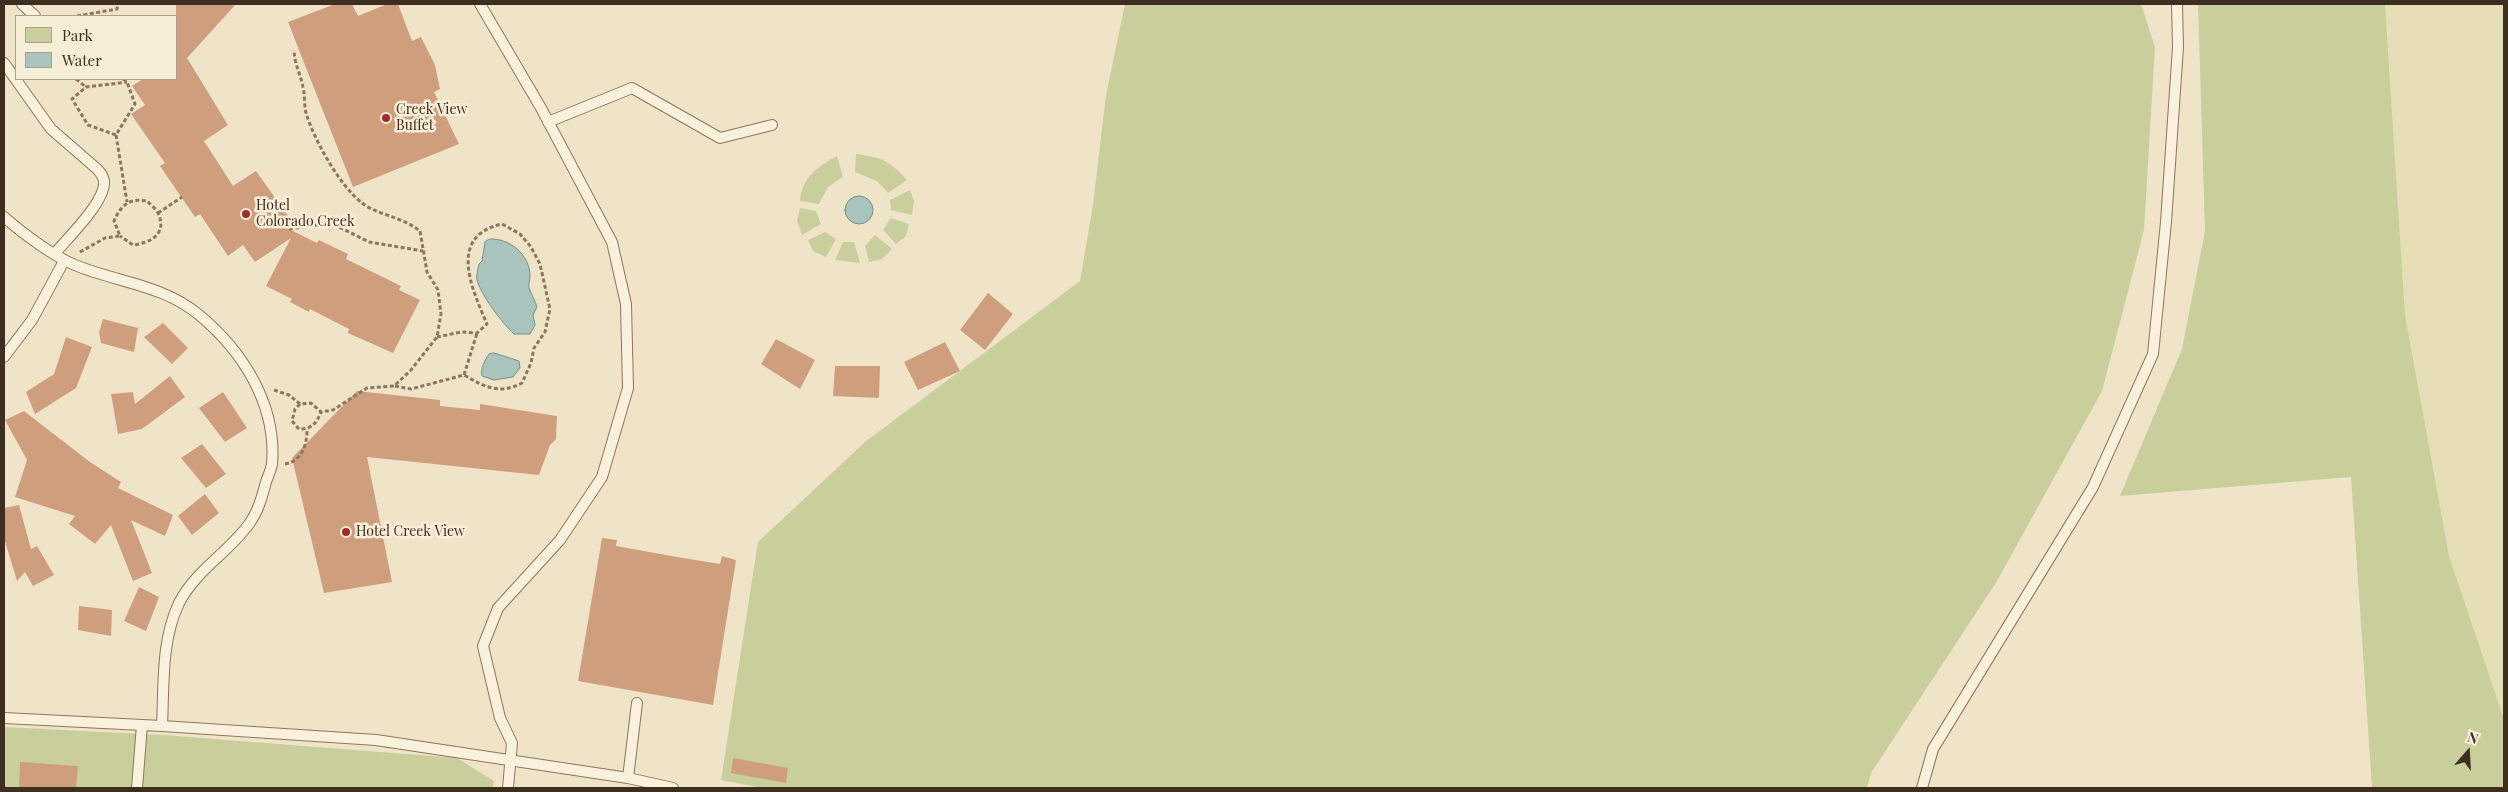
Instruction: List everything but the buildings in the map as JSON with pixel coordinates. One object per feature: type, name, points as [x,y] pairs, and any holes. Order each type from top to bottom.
[{"type":"lane","points":[[22,4],[34,15]]},
{"type":"lane","points":[[480,4],[548,122],[612,242],[626,304],[628,388],[602,477],[560,540],[498,608],[484,646],[500,718],[512,743],[508,788]]},
{"type":"lane","points":[[1922,788],[1933,749],[2093,487],[2153,354],[2166,222],[2178,47],[2177,4]]},
{"type":"lane","points":[[4,63],[15,78]]},
{"type":"lane","points":[[16,80],[51,129],[102,174],[104,183],[93,208],[55,253]]},
{"type":"lane","points":[[548,122],[632,88],[720,138],[772,125]]},
{"type":"lane","points":[[4,216],[30,238],[55,253],[64,261],[159,292],[196,312],[226,338],[248,369],[259,391],[268,424],[272,466],[249,525],[198,575],[180,602],[174,616],[168,632],[162,726]]},
{"type":"lane","points":[[4,357],[32,320],[64,261]]},
{"type":"lane","points":[[628,778],[638,703]]},
{"type":"lane","points":[[4,718],[376,740],[512,759],[628,778],[673,788]]},
{"type":"lane","points":[[137,788],[142,725]]},
{"type":"path","points":[[83,15],[116,9],[118,4]]},
{"type":"path","points":[[294,50],[295,65],[303,87],[306,112],[318,141],[334,168],[363,205],[407,221],[420,232],[426,272],[438,290],[441,314],[437,337],[411,370],[394,386]]},
{"type":"path","points":[[77,80],[86,87]]},
{"type":"path","points":[[124,80],[127,82],[135,104],[116,135],[128,202]]},
{"type":"path","points":[[116,135],[88,125],[72,99],[86,87],[127,82]]},
{"type":"path","points":[[158,213],[182,198]]},
{"type":"path","points":[[147,201],[158,213],[160,230],[156,237],[146,244],[133,245],[120,236],[114,221],[119,209],[128,202],[147,201]]},
{"type":"path","points":[[289,229],[330,224],[369,242],[424,251]]},
{"type":"path","points":[[320,412],[333,410],[367,388],[394,386],[411,389],[464,375],[486,387],[509,390],[522,383],[531,364],[534,348],[545,332],[550,309],[540,264],[531,247],[520,234],[502,224],[488,228],[474,240],[468,258],[468,276],[487,324],[477,333],[464,375]]},
{"type":"path","points":[[64,261],[105,238],[120,236]]},
{"type":"path","points":[[437,337],[461,332],[477,333]]},
{"type":"path","points":[[259,391],[273,389],[289,395],[300,404]]},
{"type":"path","points":[[311,402],[320,412],[315,425],[307,429],[299,429],[292,421],[295,409],[300,404],[311,402]]},
{"type":"path","points":[[272,466],[296,461],[307,440],[307,429]]},
{"type":"shaded area","points":[[2385,4],[2504,4],[2504,719],[2449,556],[2405,315]]},
{"type":"green space","points":[[1125,4],[2141,4],[2155,47],[2144,230],[2102,391],[1997,581],[1871,773],[1867,788],[762,788],[721,780],[758,542],[865,442],[1080,281],[1093,205],[1106,95]]},
{"type":"green space","points":[[2198,4],[2385,4],[2405,315],[2449,556],[2504,719],[2504,788],[2372,788],[2351,477],[2120,496],[2182,349],[2205,231]]},
{"type":"green space","points":[[856,154],[879,159],[890,164],[907,180],[888,193],[877,181],[855,172]]},
{"type":"green space","points":[[837,156],[843,177],[828,187],[819,204],[800,201],[807,179],[823,164]]},
{"type":"green space","points":[[910,190],[914,201],[912,215],[891,210],[890,200]]},
{"type":"green space","points":[[800,208],[816,211],[821,224],[802,235],[797,221]]},
{"type":"green space","points":[[891,218],[909,224],[906,236],[896,244],[883,230]]},
{"type":"green space","points":[[825,232],[836,239],[826,257],[813,251],[808,240]]},
{"type":"green space","points":[[875,235],[892,249],[882,259],[869,262],[865,246]]},
{"type":"green space","points":[[843,242],[854,242],[860,263],[835,260]]},
{"type":"green space","points":[[4,727],[164,735],[457,758],[494,781],[493,788],[4,788]]},
{"type":"water","points":[[859,196],[869,200],[873,210],[869,220],[859,224],[849,220],[845,210],[849,200]]},
{"type":"water","points":[[490,239],[505,241],[518,249],[527,261],[530,276],[529,288],[537,307],[533,315],[535,325],[530,334],[514,334],[493,308],[479,286],[477,272],[482,261],[485,242]]},
{"type":"water","points":[[494,353],[519,361],[520,368],[513,377],[494,380],[482,376],[482,368],[486,359],[489,354]]},
{"type":"place","name":"Creek View Buffet","points":[[386,118]]},
{"type":"place","name":"Hotel Colorado Creek","points":[[246,214]]},
{"type":"place","name":"Hotel Creek View","points":[[346,532]]}]
